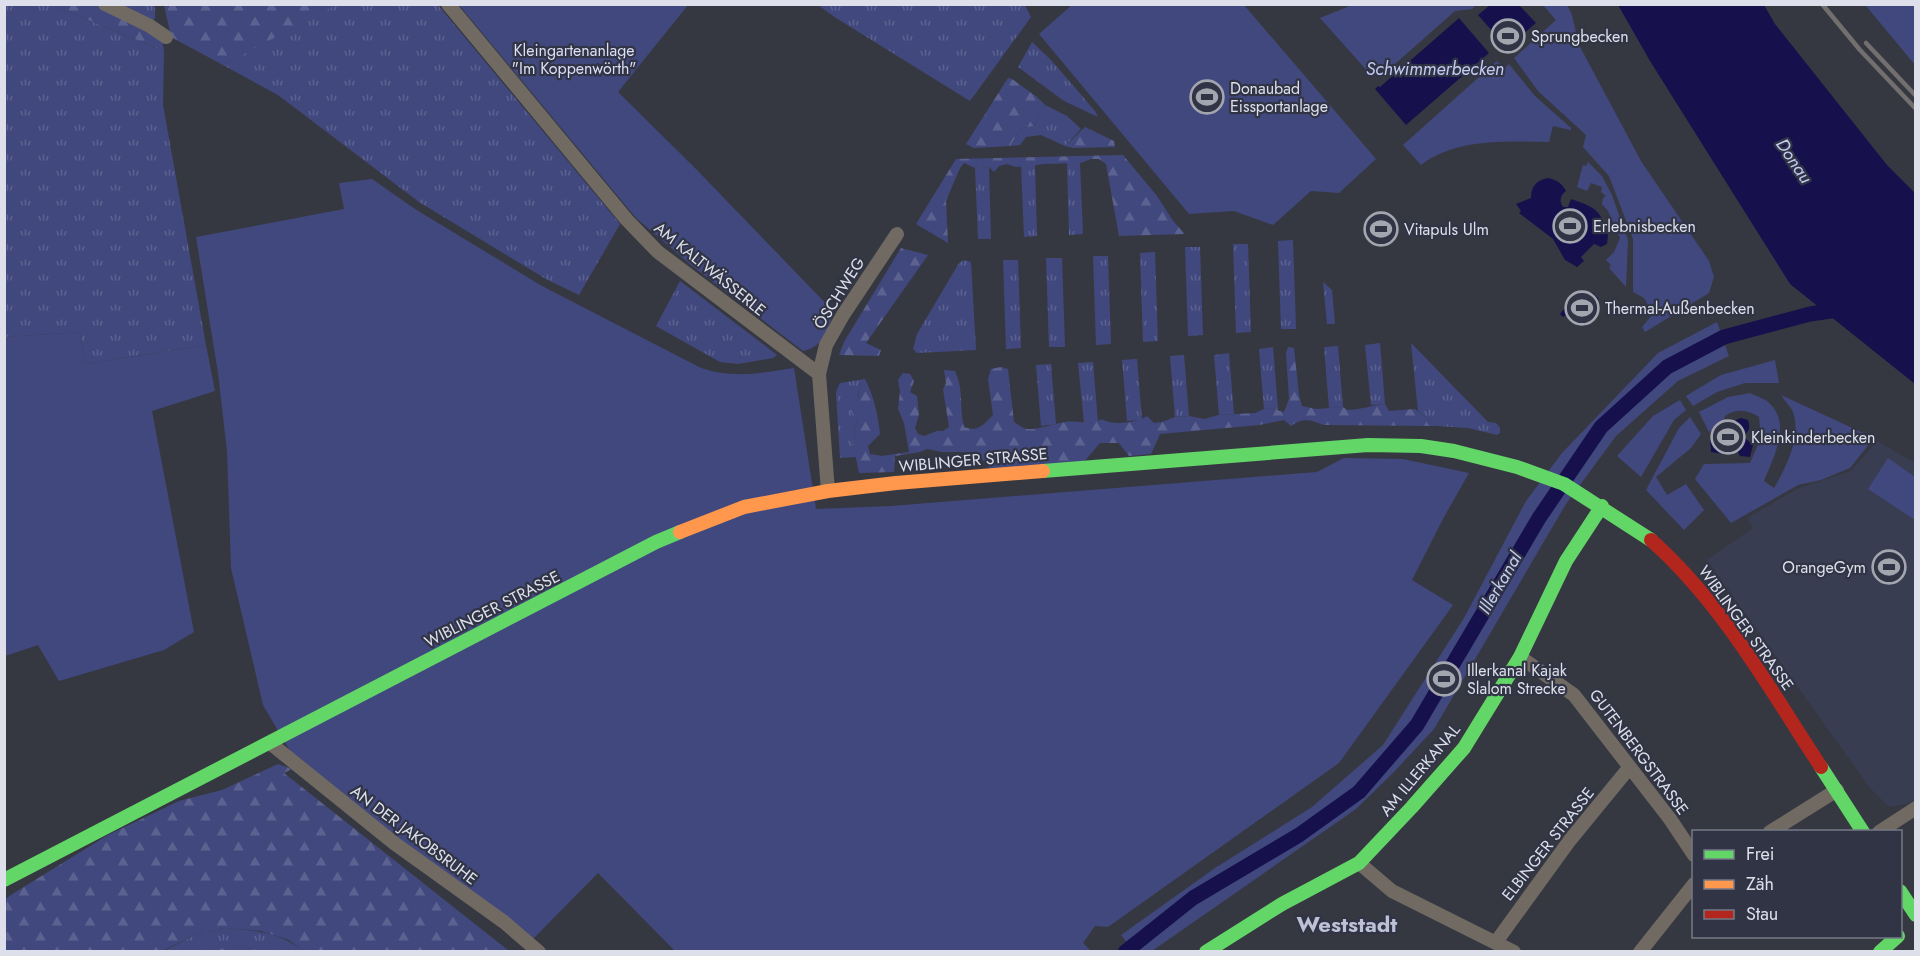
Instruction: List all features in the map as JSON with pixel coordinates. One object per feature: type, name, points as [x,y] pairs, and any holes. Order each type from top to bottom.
[{"type":"main road","name":"WIBLINGER STRASSE","points":[[4,880],[685,528],[744,507],[828,491],[896,483],[1394,444],[1454,451],[1538,474],[1564,484],[1644,534],[1676,562],[1705,594],[1862,830]]},
{"type":"main road","name":"AM ILLERKANAL","points":[[1206,951],[1282,904],[1359,863],[1412,807],[1464,748],[1520,657],[1566,561],[1602,506]]},
{"type":"main road","points":[[1902,894],[1916,915]]},
{"type":"main road","points":[[1902,934],[1916,923]]},
{"type":"main road","points":[[1880,951],[1896,938]]},
{"type":"street","points":[[105,4],[150,26],[166,38]]},
{"type":"street","name":"AM KALTWÄSSERLE","points":[[448,4],[627,219],[658,252],[819,374]]},
{"type":"street","name":"ÖSCHWEG","points":[[819,374],[826,345],[843,315],[897,234]]},
{"type":"street","points":[[819,374],[828,491]]},
{"type":"street","name":"GUTENBERGSTRASSE","points":[[1520,657],[1574,695],[1670,819],[1692,852]]},
{"type":"street","name":"AN DER JAKOBSRUHE","points":[[270,743],[394,843],[504,922],[539,951]]},
{"type":"street","name":"ELBINGER STRASSE","points":[[1496,942],[1564,848],[1629,768]]},
{"type":"street","points":[[1772,830],[1837,790]]},
{"type":"street","points":[[1881,830],[1916,808]]},
{"type":"street","points":[[1359,863],[1392,891],[1514,951]]},
{"type":"street","points":[[1640,951],[1692,886]]},
{"type":"shaded area","points":[[1877,441],[1915,463],[1915,800],[1889,807],[1870,788],[1707,560],[1753,528],[1747,518],[1799,488],[1851,471]]},
{"type":"green space","points":[[336,4],[438,5],[620,224],[579,295],[546,279],[419,202],[278,95],[223,65]]},
{"type":"green space","name":"Donaubad Eissportanlage","points":[[1073,4],[1244,5],[1376,159],[1339,193],[1311,191],[1273,225],[1234,211],[1189,214],[1039,34]]},
{"type":"green space","points":[[5,5],[52,5],[164,51],[163,105],[206,345],[85,364],[80,332],[5,337]]},
{"type":"green space","points":[[52,5],[96,5],[149,28],[162,40],[164,51]]},
{"type":"green space","points":[[113,5],[155,5],[155,18],[151,23]]},
{"type":"green space","points":[[164,5],[336,5],[223,65],[171,37]]},
{"type":"green space","name":"Kleingartenanlage \"Im Koppenwörth\"","points":[[459,5],[688,5],[618,92],[834,312],[824,337],[810,349],[803,351],[691,265],[636,218]]},
{"type":"green space","points":[[818,5],[1025,5],[1031,17],[970,101]]},
{"type":"green space","points":[[1352,5],[1476,5],[1472,9],[1455,11],[1386,72],[1379,66],[1370,74],[1320,18]]},
{"type":"green space","points":[[1543,5],[1567,5],[1572,15],[1579,45],[1641,161],[1709,261],[1714,277],[1709,293],[1645,332],[1642,327],[1653,314],[1644,298],[1633,292],[1633,239],[1609,176],[1583,147],[1586,135],[1538,91],[1514,58],[1556,20]]},
{"type":"green space","points":[[1865,5],[1915,5],[1915,65],[1867,7]]},
{"type":"green space","points":[[1032,42],[1051,60],[1098,117],[1064,101],[1018,67]]},
{"type":"green space","points":[[1497,61],[1505,68],[1509,64],[1535,96],[1571,130],[1553,126],[1549,142],[1499,142],[1465,146],[1435,156],[1421,165],[1403,145]]},
{"type":"green space","points":[[1008,78],[1045,105],[1034,126],[1021,128],[1010,146],[974,148],[966,144]]},
{"type":"green space","points":[[1045,105],[1067,116],[1081,129],[1065,146],[1041,135],[1026,137],[1020,145],[1010,146],[1021,128],[1034,126]]},
{"type":"green space","points":[[1085,127],[1114,141],[1115,147],[1073,148],[1065,146]]},
{"type":"green space","points":[[1123,155],[1185,234],[1119,236],[1106,164],[1099,159],[1080,163],[1016,167],[1007,164],[999,166],[994,172],[989,167],[975,168],[964,163],[946,201],[948,243],[916,224],[956,159]]},
{"type":"green space","points":[[1588,162],[1602,176],[1612,195],[1628,240],[1626,287],[1609,268],[1611,265],[1606,260],[1614,252],[1620,238],[1608,211],[1602,204],[1606,196],[1601,192],[1602,187],[1591,183],[1587,191],[1577,187],[1583,165],[1586,166]]},
{"type":"green space","points":[[1067,163],[1080,163],[1083,234],[1069,235]]},
{"type":"green space","points":[[1021,165],[1035,165],[1037,236],[1024,237]]},
{"type":"green space","points":[[989,167],[991,239],[978,239],[975,168]]},
{"type":"green space","points":[[372,179],[415,209],[542,286],[701,368],[736,374],[794,368],[816,509],[891,506],[1317,472],[1344,458],[1403,459],[1469,473],[1412,580],[1453,605],[1339,763],[1108,927],[1095,926],[1083,943],[1091,951],[675,951],[598,873],[533,939],[435,868],[290,751],[263,705],[231,568],[227,451],[218,373],[196,237],[344,209],[339,183]]},
{"type":"green space","points":[[1293,240],[1296,329],[1281,329],[1278,241]]},
{"type":"green space","points":[[1233,244],[1248,244],[1251,332],[1236,333]]},
{"type":"green space","points":[[1185,247],[1200,247],[1203,335],[1188,336]]},
{"type":"green space","points":[[901,248],[928,255],[866,343],[881,350],[879,356],[839,355],[844,342]]},
{"type":"green space","points":[[1155,252],[1158,341],[1143,342],[1140,253]]},
{"type":"green space","points":[[1093,256],[1108,256],[1111,344],[1096,345]]},
{"type":"green space","points":[[1046,258],[1062,258],[1065,347],[1049,347]]},
{"type":"green space","points":[[964,260],[971,262],[976,350],[917,353],[913,349],[917,334],[959,263]]},
{"type":"green space","points":[[1003,260],[1018,260],[1021,348],[1006,349]]},
{"type":"green space","points":[[680,281],[777,355],[773,358],[738,364],[720,362],[656,326]]},
{"type":"green space","points":[[1323,282],[1332,290],[1335,324],[1327,324]]},
{"type":"green space","name":"Illerkanal Kajak Slalom Strecke","points":[[1717,322],[1729,356],[1678,381],[1616,436],[1566,504],[1434,729],[1356,809],[1152,951],[1134,951],[1121,935],[1215,868],[1312,807],[1383,745],[1464,618],[1526,501],[1562,453],[1658,353]]},
{"type":"green space","points":[[80,332],[85,364],[206,345],[215,391],[152,411],[194,632],[164,650],[59,681],[38,645],[5,656],[5,337]]},
{"type":"green space","points":[[1380,343],[1385,404],[1371,405],[1365,345]]},
{"type":"green space","points":[[1411,343],[1488,422],[1496,423],[1500,428],[1500,433],[1497,435],[1468,428],[1437,426],[1418,411]]},
{"type":"green space","points":[[1338,346],[1343,407],[1329,408],[1324,347]]},
{"type":"green space","points":[[1273,347],[1278,408],[1264,409],[1259,349]]},
{"type":"green space","points":[[1288,347],[1294,348],[1302,406],[1316,409],[1343,407],[1347,410],[1385,404],[1389,411],[1415,409],[1437,426],[1324,425],[1307,420],[1299,421],[1291,426],[1284,420],[1259,425],[1160,434],[1151,454],[1129,456],[1119,443],[1100,443],[1083,463],[991,470],[976,452],[942,452],[927,449],[895,456],[894,472],[859,473],[853,444],[857,420],[850,411],[853,399],[859,398],[859,386],[865,379],[875,406],[880,434],[868,446],[870,454],[882,456],[909,452],[904,423],[898,409],[900,392],[898,380],[903,373],[910,374],[914,381],[910,392],[917,396],[919,415],[915,428],[918,434],[924,436],[949,427],[943,389],[946,383],[944,370],[955,371],[958,378],[964,427],[973,429],[980,427],[993,415],[988,379],[991,369],[1001,367],[1008,369],[1014,422],[1025,428],[1035,429],[1065,422],[1093,422],[1102,419],[1124,423],[1147,416],[1154,423],[1175,417],[1189,416],[1204,419],[1219,415],[1255,413],[1264,409],[1278,408],[1277,410],[1284,412],[1289,399],[1286,353]]},
{"type":"green space","points":[[1229,353],[1234,414],[1219,415],[1214,355]]},
{"type":"green space","points":[[1184,355],[1189,416],[1175,417],[1170,356]]},
{"type":"green space","points":[[1137,359],[1142,420],[1127,421],[1122,360]]},
{"type":"green space","points":[[1775,360],[1779,383],[1745,383],[1717,392],[1693,406],[1686,396],[1721,375]]},
{"type":"green space","points":[[1093,362],[1098,422],[1084,423],[1078,363]]},
{"type":"green space","points":[[1051,364],[1056,424],[1041,426],[1036,365]]},
{"type":"green space","points":[[865,379],[859,386],[853,444],[856,457],[840,458],[836,392],[840,383]]},
{"type":"green space","points":[[1750,393],[1767,401],[1775,409],[1779,419],[1779,440],[1764,481],[1774,488],[1788,461],[1796,430],[1792,410],[1781,395],[1874,438],[1850,468],[1821,480],[1798,485],[1731,523],[1695,479],[1704,464],[1750,463],[1761,438],[1759,417],[1747,411],[1734,412],[1725,416],[1722,425],[1709,432],[1699,412],[1728,397]]},
{"type":"green space","points":[[1680,400],[1686,410],[1674,420],[1641,477],[1617,456],[1653,416]]},
{"type":"green space","points":[[1690,417],[1701,434],[1691,448],[1656,477],[1667,495],[1686,484],[1704,510],[1684,530],[1646,490],[1679,428]]},
{"type":"green space","points":[[1888,458],[1915,477],[1915,520],[1868,489]]},
{"type":"green space","points":[[278,764],[292,769],[284,773],[509,951],[303,951],[289,940],[261,931],[225,928],[195,935],[162,951],[5,951],[4,900],[14,893],[108,835],[179,801],[222,790]]},
{"type":"green space","points":[[225,928],[256,931],[275,936],[294,944],[303,951],[267,951],[236,947],[205,951],[162,952],[195,935]]},
{"type":"green space","points":[[236,947],[267,951],[205,951],[209,950]]},
{"type":"water","name":"Sprungbecken","points":[[1490,5],[1519,5],[1536,23],[1507,48],[1478,15]]},
{"type":"water","name":"Donau","points":[[1618,5],[1764,5],[1775,24],[1887,165],[1915,193],[1915,384],[1790,284],[1650,61]]},
{"type":"water","name":"Schwimmerbecken","points":[[1459,18],[1489,53],[1406,125],[1375,89]]},
{"type":"water","name":"Erlebnisbecken","points":[[1548,178],[1559,182],[1566,191],[1562,194],[1561,199],[1563,207],[1568,207],[1571,199],[1592,208],[1601,217],[1608,235],[1607,244],[1601,247],[1594,244],[1581,257],[1584,261],[1577,267],[1565,260],[1553,239],[1519,213],[1521,211],[1516,204],[1531,198],[1535,185],[1540,180]]},
{"type":"water","name":"Thermal-Außenbecken","points":[[1580,291],[1593,293],[1599,299],[1596,302],[1597,313],[1592,320],[1586,321],[1585,326],[1573,321],[1568,314],[1563,317],[1560,314],[1571,298]]},
{"type":"water","name":"Kleinkinderbecken","points":[[1741,418],[1749,422],[1747,433],[1739,436],[1742,441],[1745,438],[1753,445],[1750,457],[1740,456],[1735,447],[1726,449],[1723,454],[1711,452],[1710,440],[1731,428],[1736,420]]},
{"type":"waterway","name":"Illerkanal","points":[[1125,952],[1193,898],[1299,835],[1359,792],[1417,725],[1539,518],[1601,427],[1667,367],[1724,337],[1810,314],[1845,309]]},
{"type":"railway","points":[[1822,4],[1860,50],[1916,109]]},
{"type":"railway","points":[[1866,43],[1916,96]]},
{"type":"traffic: fast","points":[[1043,471],[1368,445],[1421,446],[1454,451],[1517,467],[1564,484],[1651,540]]},
{"type":"traffic: fast","points":[[1206,952],[1282,904],[1359,863],[1412,807],[1464,748],[1520,657],[1566,561],[1602,506]]},
{"type":"traffic: fast","points":[[4,880],[656,542],[680,532]]},
{"type":"traffic: fast","points":[[1821,767],[1862,830]]},
{"type":"traffic: fast","points":[[1902,894],[1916,915]]},
{"type":"traffic: fast","points":[[1880,952],[1896,938]]},
{"type":"traffic: slow","points":[[680,532],[744,507],[828,491],[1043,471]]},
{"type":"traffic: jam","points":[[1651,540],[1677,565],[1722,619],[1763,677],[1821,767]]},
{"type":"place","name":"Sprungbecken","points":[[1508,36]]},
{"type":"place","name":"Donaubad Eissportanlage","points":[[1207,97]]},
{"type":"place","name":"Erlebnisbecken","points":[[1570,226]]},
{"type":"place","name":"Vitapuls Ulm","points":[[1381,229]]},
{"type":"place","name":"Thermal-Außenbecken","points":[[1582,308]]},
{"type":"place","name":"Kleinkinderbecken","points":[[1728,437]]},
{"type":"place","name":"OrangeGym","points":[[1889,567]]},
{"type":"place","name":"Illerkanal Kajak Slalom Strecke","points":[[1444,679]]},
{"type":"district","name":"Weststadt","points":[[1347,924]]}]
